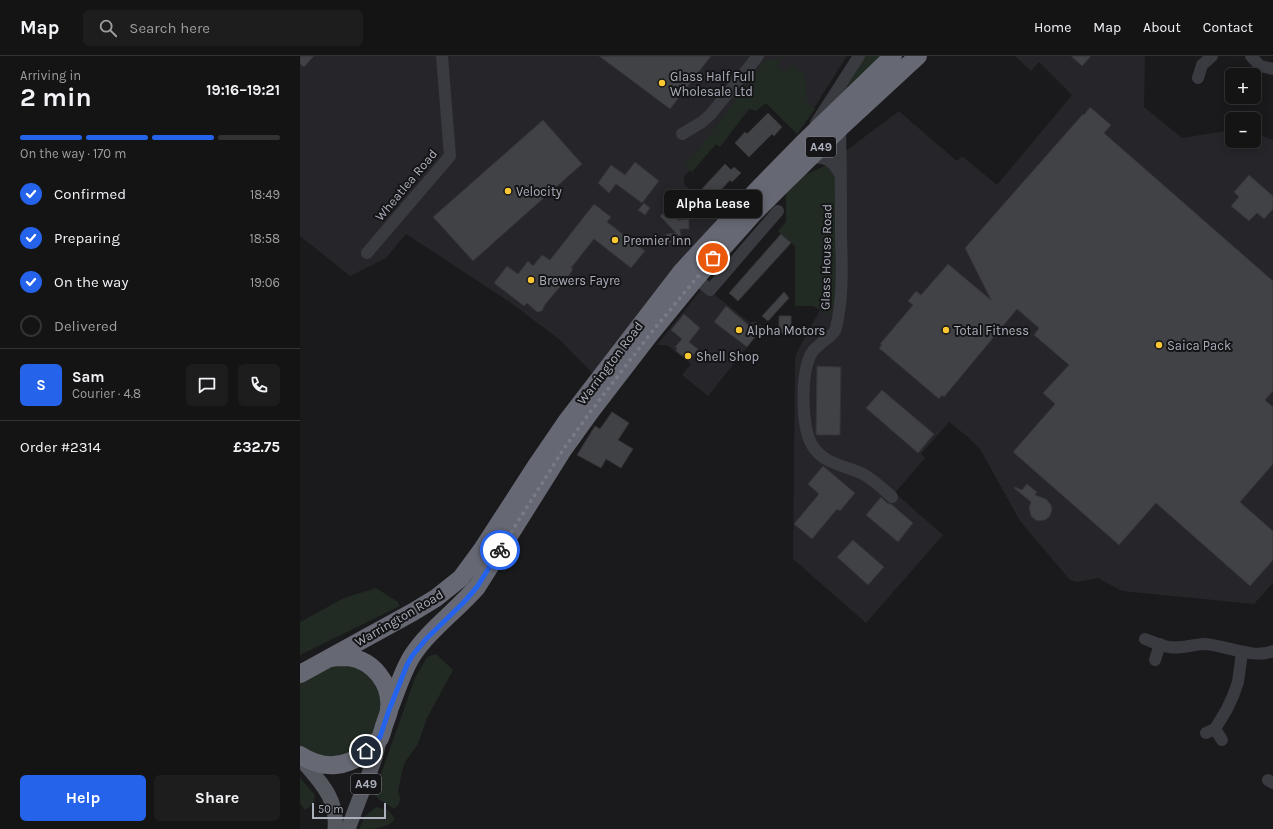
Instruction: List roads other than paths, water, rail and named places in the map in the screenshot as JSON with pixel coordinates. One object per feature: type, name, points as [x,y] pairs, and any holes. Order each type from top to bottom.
[{"type":"highway","name":"Warrington Road","points":[[389,710],[412,656],[426,639],[464,602],[477,587],[563,450],[651,333],[696,278],[806,151],[893,56]]},
{"type":"highway","name":"Warrington Road","points":[[327,658],[419,609],[436,598],[460,578],[484,548],[566,422],[682,271],[726,222],[806,151],[840,128],[918,56]]},
{"type":"highway","name":"A49","points":[[300,674],[327,658],[349,657],[358,660],[373,669],[381,678],[388,690],[390,699],[389,710],[380,737],[357,758],[339,765],[328,766],[300,757]]},
{"type":"main road","name":"A49","points":[[348,829],[375,758],[380,737]]},
{"type":"main road","name":"A49","points":[[300,757],[325,788],[332,800],[335,811],[336,829]]},
{"type":"street","name":"Wheatlea Road","points":[[367,253],[450,156],[442,56]]},
{"type":"street","points":[[682,134],[702,122],[710,115],[758,56]]},
{"type":"street","points":[[841,176],[836,167],[826,159],[806,151],[859,56]]},
{"type":"street","points":[[1198,78],[1202,65],[1212,56]]},
{"type":"street","points":[[1250,56],[1260,66],[1273,69]]},
{"type":"street","name":"Glass House Road","points":[[840,128],[841,299],[836,330],[813,352],[809,359],[806,370],[804,409],[805,426],[811,444],[816,452],[823,458],[870,478],[892,497]]},
{"type":"street","points":[[696,278],[710,290],[776,219]]},
{"type":"street","points":[[1145,639],[1168,647],[1183,648],[1202,644],[1221,646],[1242,652],[1255,653],[1273,651]]},
{"type":"street","points":[[1155,660],[1160,644]]},
{"type":"street","points":[[1222,740],[1210,731],[1233,696],[1238,682],[1242,652]]},
{"type":"place","name":"Glass Half Full Wholesale Ltd","points":[[662,83]]},
{"type":"place","name":"Velocity","points":[[508,191]]},
{"type":"place","name":"Premier Inn","points":[[615,240]]},
{"type":"place","name":"Alpha Lease","points":[[713,258]]},
{"type":"place","name":"Brewers Fayre","points":[[531,280]]},
{"type":"place","name":"Alpha Motors","points":[[739,330]]},
{"type":"place","name":"Total Fitness","points":[[946,330]]},
{"type":"place","name":"Saica Pack","points":[[1159,345]]},
{"type":"place","name":"Shell Shop","points":[[688,356]]}]
